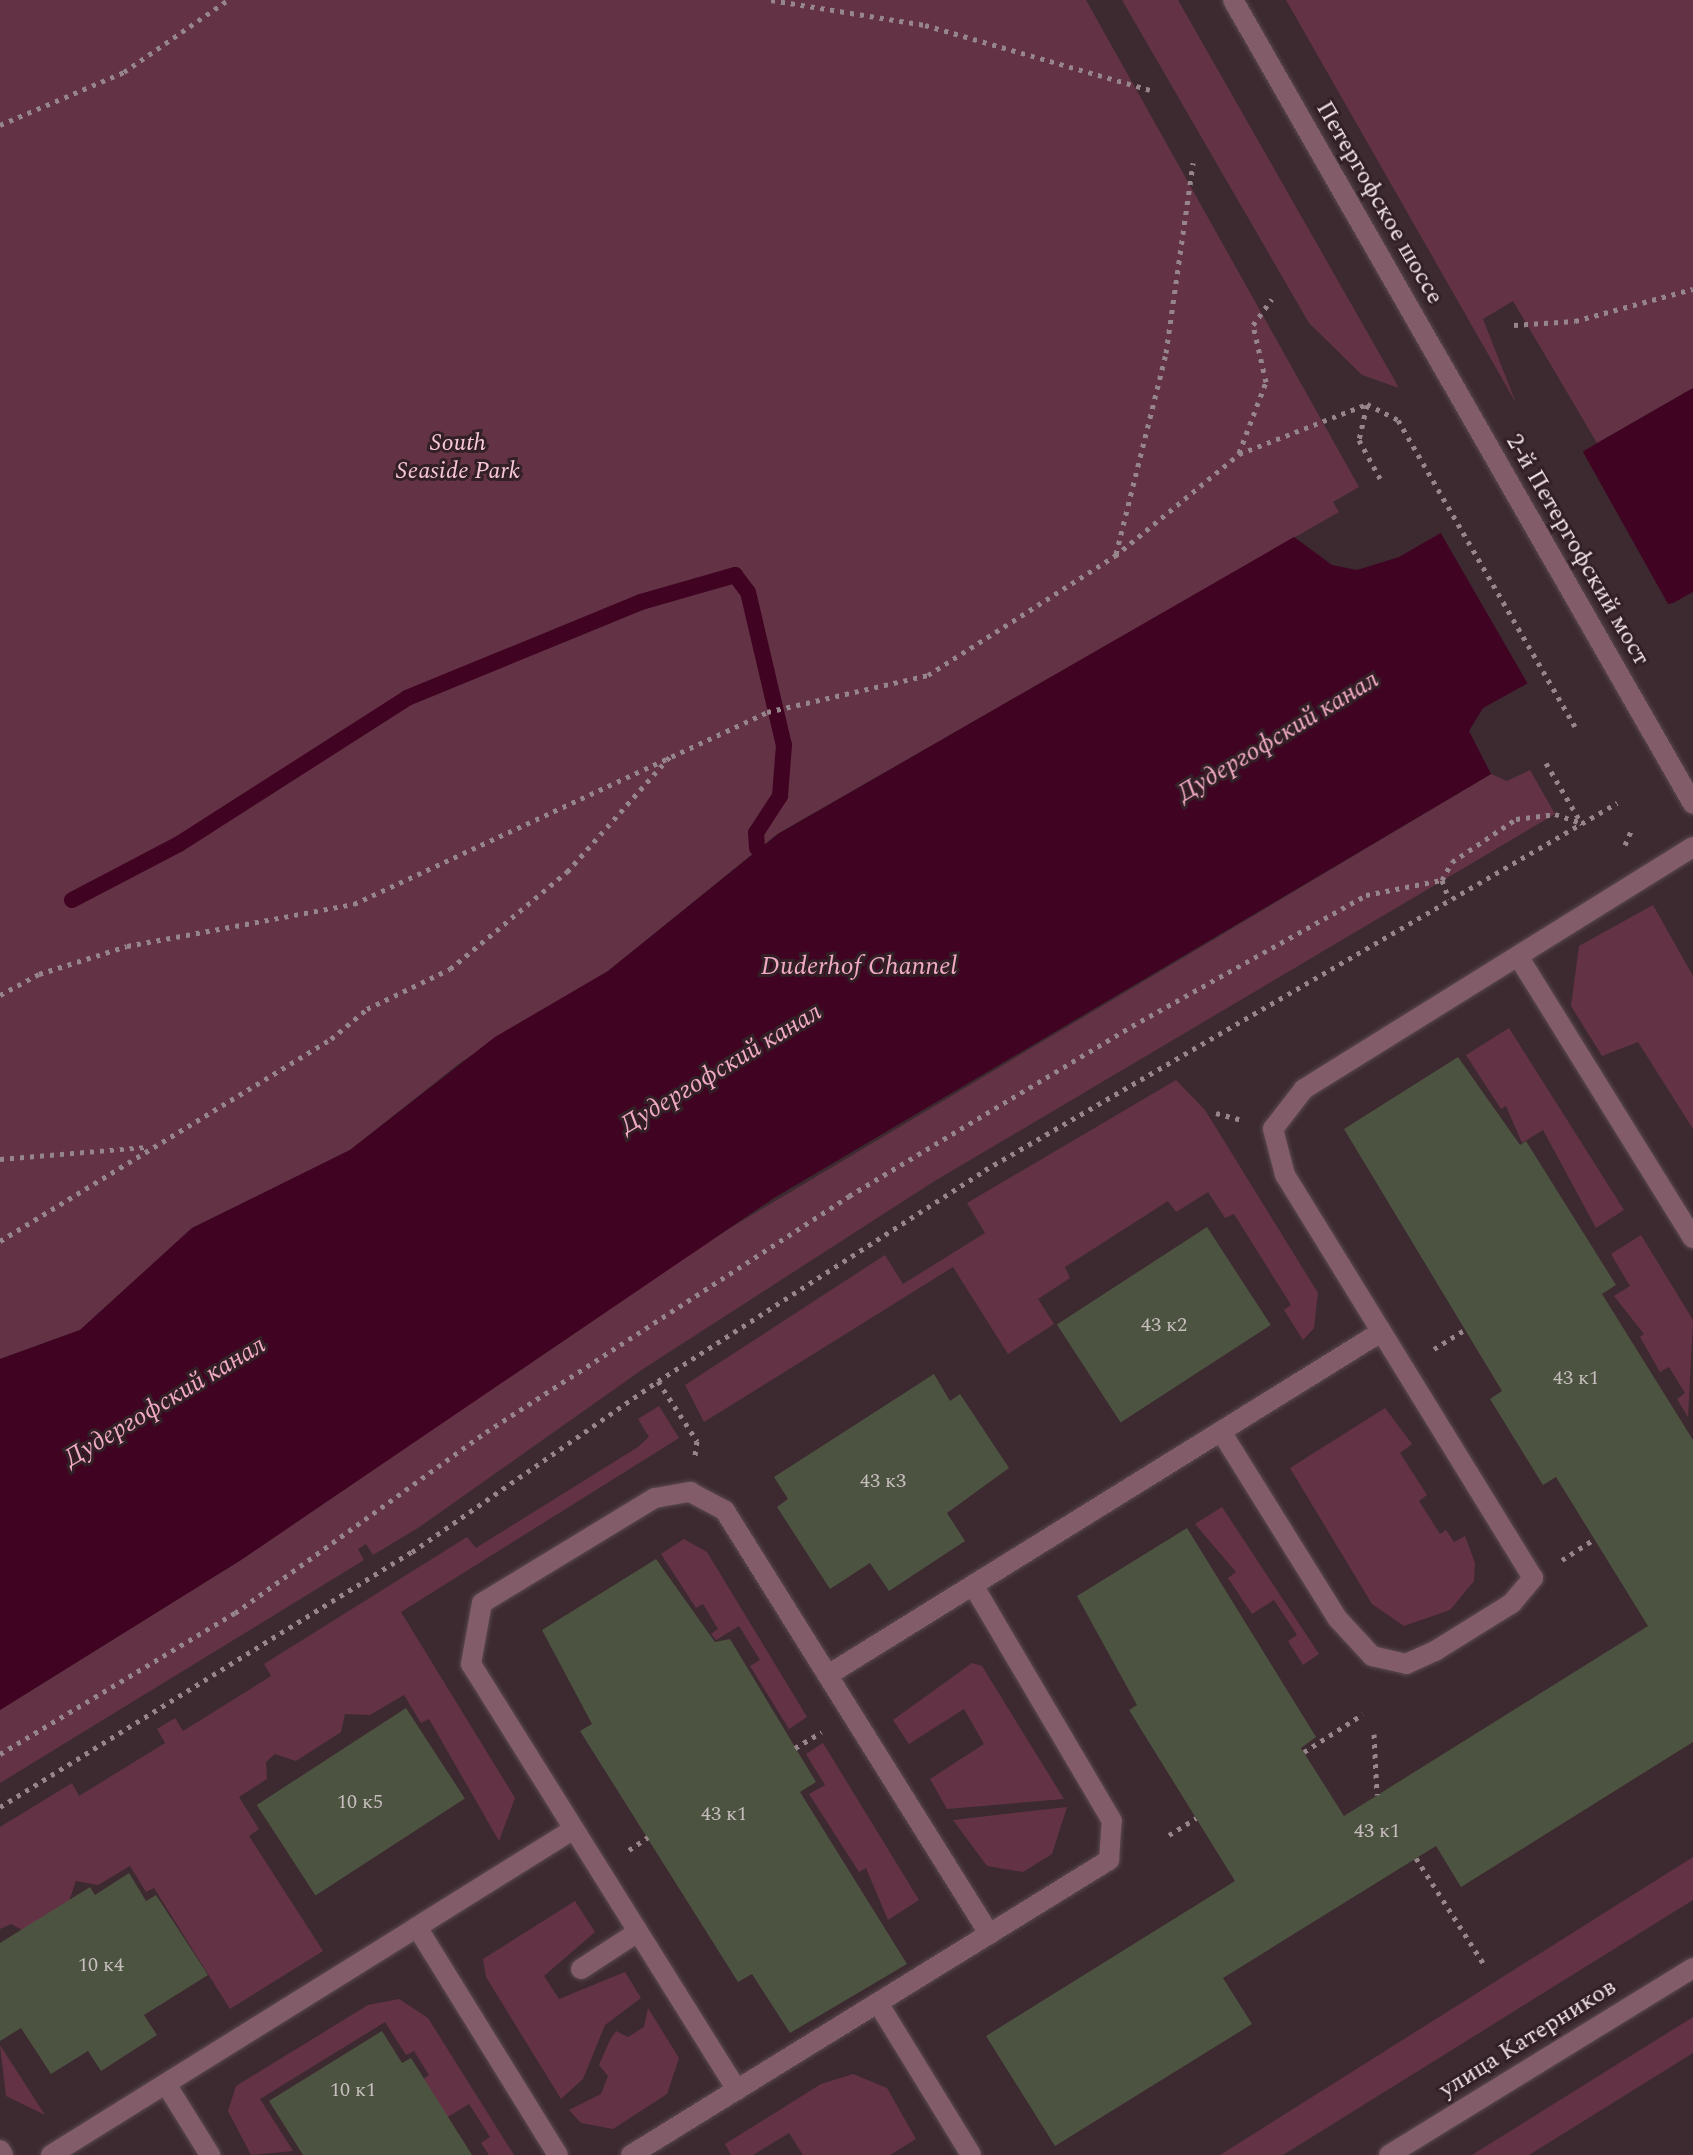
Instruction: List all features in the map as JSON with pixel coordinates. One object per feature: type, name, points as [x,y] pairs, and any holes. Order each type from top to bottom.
[{"type":"street","name":"Петергофское шоссе","points":[[1233,0],[1479,431]]},
{"type":"street","name":"2-й Петергофский мост","points":[[1479,431],[1693,804]]},
{"type":"street","points":[[1222,1433],[1338,1619],[1372,1656],[1406,1664],[1512,1603],[1533,1578],[1285,1175],[1273,1129],[1304,1089],[1693,847]]},
{"type":"street","points":[[1518,956],[1693,1238]]},
{"type":"street","points":[[828,1675],[1381,1332]]},
{"type":"street","points":[[737,2090],[471,1664],[482,1603],[641,1506],[690,1492],[725,1511],[989,1934]]},
{"type":"street","points":[[631,2155],[1109,1860],[1112,1821],[974,1587]]},
{"type":"street","points":[[51,2155],[574,1829]]},
{"type":"street","points":[[417,1927],[558,2155]]},
{"type":"street","points":[[581,1969],[638,1932]]},
{"type":"street","name":"улица Катерников","points":[[1389,2155],[1693,1968]]},
{"type":"street","points":[[878,2003],[971,2155]]},
{"type":"street","points":[[166,2084],[210,2155]]},
{"type":"path","points":[[0,125],[124,72],[228,0]]},
{"type":"path","points":[[771,0],[925,25],[1150,90]]},
{"type":"path","points":[[1115,556],[1166,353],[1193,163]]},
{"type":"path","points":[[1514,325],[1575,321],[1693,289]]},
{"type":"path","points":[[1239,454],[1266,382],[1253,325],[1272,299]]},
{"type":"path","points":[[1367,404],[1359,440],[1382,482]]},
{"type":"path","points":[[0,995],[39,974],[127,946],[354,904],[672,753],[767,712],[928,675],[1115,556],[1239,454],[1367,404],[1398,420],[1575,726]]},
{"type":"path","points":[[0,1241],[150,1146],[331,1039],[367,1009],[450,969],[509,926],[626,814],[672,753]]},
{"type":"path","points":[[1546,763],[1582,824]]},
{"type":"path","points":[[0,1807],[412,1552],[658,1381],[985,1170],[1617,803]]},
{"type":"path","points":[[1449,899],[1442,880],[1452,862],[1516,819],[1555,814],[1582,824]]},
{"type":"path","points":[[0,1754],[235,1613],[486,1432],[1026,1088],[1366,895],[1442,880]]},
{"type":"path","points":[[0,1159],[150,1146]]},
{"type":"path","points":[[1424,1357],[1464,1330]]},
{"type":"path","points":[[658,1381],[697,1441]]},
{"type":"path","points":[[1555,1565],[1594,1539]]},
{"type":"path","points":[[1304,1752],[1363,1714]]},
{"type":"path","points":[[795,1748],[831,1730]]},
{"type":"path","points":[[1374,1734],[1377,1795]]},
{"type":"path","points":[[1169,1835],[1196,1818]]},
{"type":"path","points":[[625,1852],[648,1837]]},
{"type":"path","points":[[1416,1858],[1485,1966]]},
{"type":"green space","name":"South Seaside Park","points":[[0,0],[1086,0],[1359,487],[1333,502],[1339,512],[777,834],[608,971],[461,1062],[350,1150],[192,1228],[80,1330],[0,1359]]},
{"type":"green space","points":[[1122,0],[1178,0],[1399,388],[1362,375],[1309,323]]},
{"type":"green space","points":[[1286,0],[1693,0],[1693,388],[1597,443],[1513,301],[1483,319],[1516,403]]},
{"type":"green space","points":[[1530,770],[1555,814],[933,1182],[643,1369],[418,1528],[373,1555],[366,1544],[358,1549],[364,1560],[0,1783],[0,1710],[241,1560],[678,1259],[1491,774],[1507,781]]},
{"type":"green space","points":[[1653,905],[1693,976],[1693,1129],[1638,1042],[1602,1056],[1571,1006],[1579,946]]},
{"type":"green space","points":[[1509,1028],[1624,1210],[1596,1228],[1543,1130],[1522,1143],[1506,1106],[1501,1109],[1466,1055]]},
{"type":"green space","points":[[1176,1080],[1205,1110],[1318,1293],[1314,1328],[1303,1340],[1284,1310],[1291,1305],[1234,1214],[1225,1218],[1208,1192],[1176,1212],[1168,1201],[1065,1267],[1070,1278],[1038,1299],[1054,1324],[1008,1354],[953,1267],[704,1422],[685,1385],[885,1255],[903,1284],[985,1233],[967,1203]]},
{"type":"green space","points":[[1641,1235],[1693,1320],[1688,1417],[1677,1399],[1685,1393],[1669,1367],[1660,1372],[1640,1337],[1644,1334],[1614,1296],[1630,1286],[1611,1254]]},
{"type":"green space","points":[[659,1406],[679,1438],[401,1612],[515,1798],[499,1841],[429,1719],[421,1723],[404,1695],[370,1715],[345,1714],[341,1732],[296,1761],[275,1754],[266,1762],[267,1779],[239,1797],[259,1829],[249,1836],[323,1951],[230,2009],[154,1888],[146,1892],[130,1866],[98,1885],[76,1881],[68,1904],[24,1931],[11,1924],[0,1929],[0,1827],[72,1783],[79,1796],[165,1743],[157,1729],[175,1718],[183,1731],[271,1676],[264,1664],[467,1537],[476,1548],[638,1447],[649,1437],[638,1419]]},
{"type":"green space","points":[[1385,1408],[1412,1444],[1400,1453],[1427,1495],[1419,1501],[1440,1534],[1446,1530],[1454,1542],[1465,1536],[1475,1563],[1474,1581],[1450,1610],[1404,1626],[1372,1604],[1290,1468]]},
{"type":"green space","points":[[1222,1507],[1319,1654],[1303,1665],[1288,1641],[1297,1635],[1274,1600],[1252,1614],[1228,1578],[1236,1572],[1195,1524]]},
{"type":"green space","points":[[684,1539],[707,1552],[807,1717],[789,1729],[750,1666],[760,1660],[739,1626],[716,1640],[711,1634],[718,1629],[703,1604],[696,1608],[661,1554]]},
{"type":"green space","points":[[972,1663],[982,1666],[1064,1799],[947,1809],[930,1779],[984,1744],[964,1709],[909,1744],[893,1720]]},
{"type":"green space","points":[[823,1743],[919,1900],[888,1920],[866,1868],[859,1872],[809,1794],[825,1785],[806,1754]]},
{"type":"green space","points":[[1067,1807],[1052,1854],[1023,1872],[987,1866],[953,1820]]},
{"type":"green space","points":[[1693,1857],[1693,1900],[1283,2155],[1220,2155]]},
{"type":"green space","points":[[575,1901],[595,1932],[544,1976],[559,1999],[625,1972],[641,1998],[605,2025],[583,2079],[561,2099],[486,1977],[483,1959]]},
{"type":"green space","points":[[399,1999],[428,2018],[514,2155],[489,2155],[481,2143],[490,2137],[469,2104],[446,2118],[422,2080],[429,2075],[414,2051],[406,2055],[385,2022],[260,2099],[293,2151],[251,2155],[228,2111],[236,2086],[368,2005]]},
{"type":"green space","points":[[648,2008],[679,2058],[667,2094],[613,2129],[581,2123],[569,2110],[601,2094],[608,2076],[599,2065],[610,2040],[616,2031],[628,2037],[644,2027]]},
{"type":"green space","points":[[1693,2017],[1693,2053],[1529,2155],[1472,2155]]},
{"type":"green space","points":[[0,2045],[45,2115],[6,2096]]},
{"type":"green space","points":[[853,2074],[887,2088],[916,2139],[890,2155],[803,2155],[789,2133],[753,2155],[731,2155],[725,2144],[821,2084]]},
{"type":"water","name":"Duderhof Channel","points":[[1693,388],[1693,592],[1483,708],[1469,731],[1491,774],[774,1198],[241,1560],[0,1710],[0,1359],[80,1330],[192,1228],[350,1150],[495,1037],[608,971],[778,834],[1294,537],[1332,565],[1357,570],[1399,557]]},
{"type":"pier","points":[[1595,439],[1583,452],[1668,604],[1685,601],[1529,686],[1439,530]]},
{"type":"building","points":[[1458,1057],[1520,1145],[1526,1141],[1616,1285],[1602,1294],[1693,1440],[1693,1742],[1461,1887],[1436,1846],[1223,1978],[1252,2024],[1055,2146],[986,2036],[1235,1881],[1129,1710],[1137,1705],[1077,1596],[1187,1528],[1316,1737],[1301,1748],[1344,1816],[1648,1626],[1556,1477],[1543,1485],[1490,1399],[1502,1391],[1344,1129]]},
{"type":"building","points":[[1207,1227],[1271,1325],[1121,1423],[1057,1324]]},
{"type":"building","points":[[934,1374],[950,1401],[960,1394],[1009,1468],[947,1513],[965,1541],[889,1591],[870,1563],[830,1589],[777,1507],[788,1499],[774,1477]]},
{"type":"building","points":[[656,1559],[715,1642],[730,1639],[816,1782],[800,1792],[907,1964],[790,2033],[752,1974],[738,1982],[580,1731],[592,1724],[542,1630]]},
{"type":"building","points":[[406,1708],[465,1799],[316,1896],[257,1805]]},
{"type":"building","points":[[129,1873],[146,1901],[156,1895],[208,1975],[144,2015],[157,2035],[101,2071],[88,2051],[51,2074],[21,2028],[0,2041],[0,1943],[90,1887],[95,1895]]},
{"type":"building","points":[[382,2031],[402,2063],[411,2058],[472,2155],[303,2155],[269,2101]]},
{"type":"waterway","points":[[72,900],[179,844],[407,698],[641,602],[735,575],[748,592],[784,745],[780,796],[756,833],[757,848]]},
{"type":"water label","name":"Дудергофский канал","points":[[1278,737]]},
{"type":"water label","name":"Дудергофский канал","points":[[721,1069]]},
{"type":"water label","name":"Дудергофский канал","points":[[165,1402]]}]
